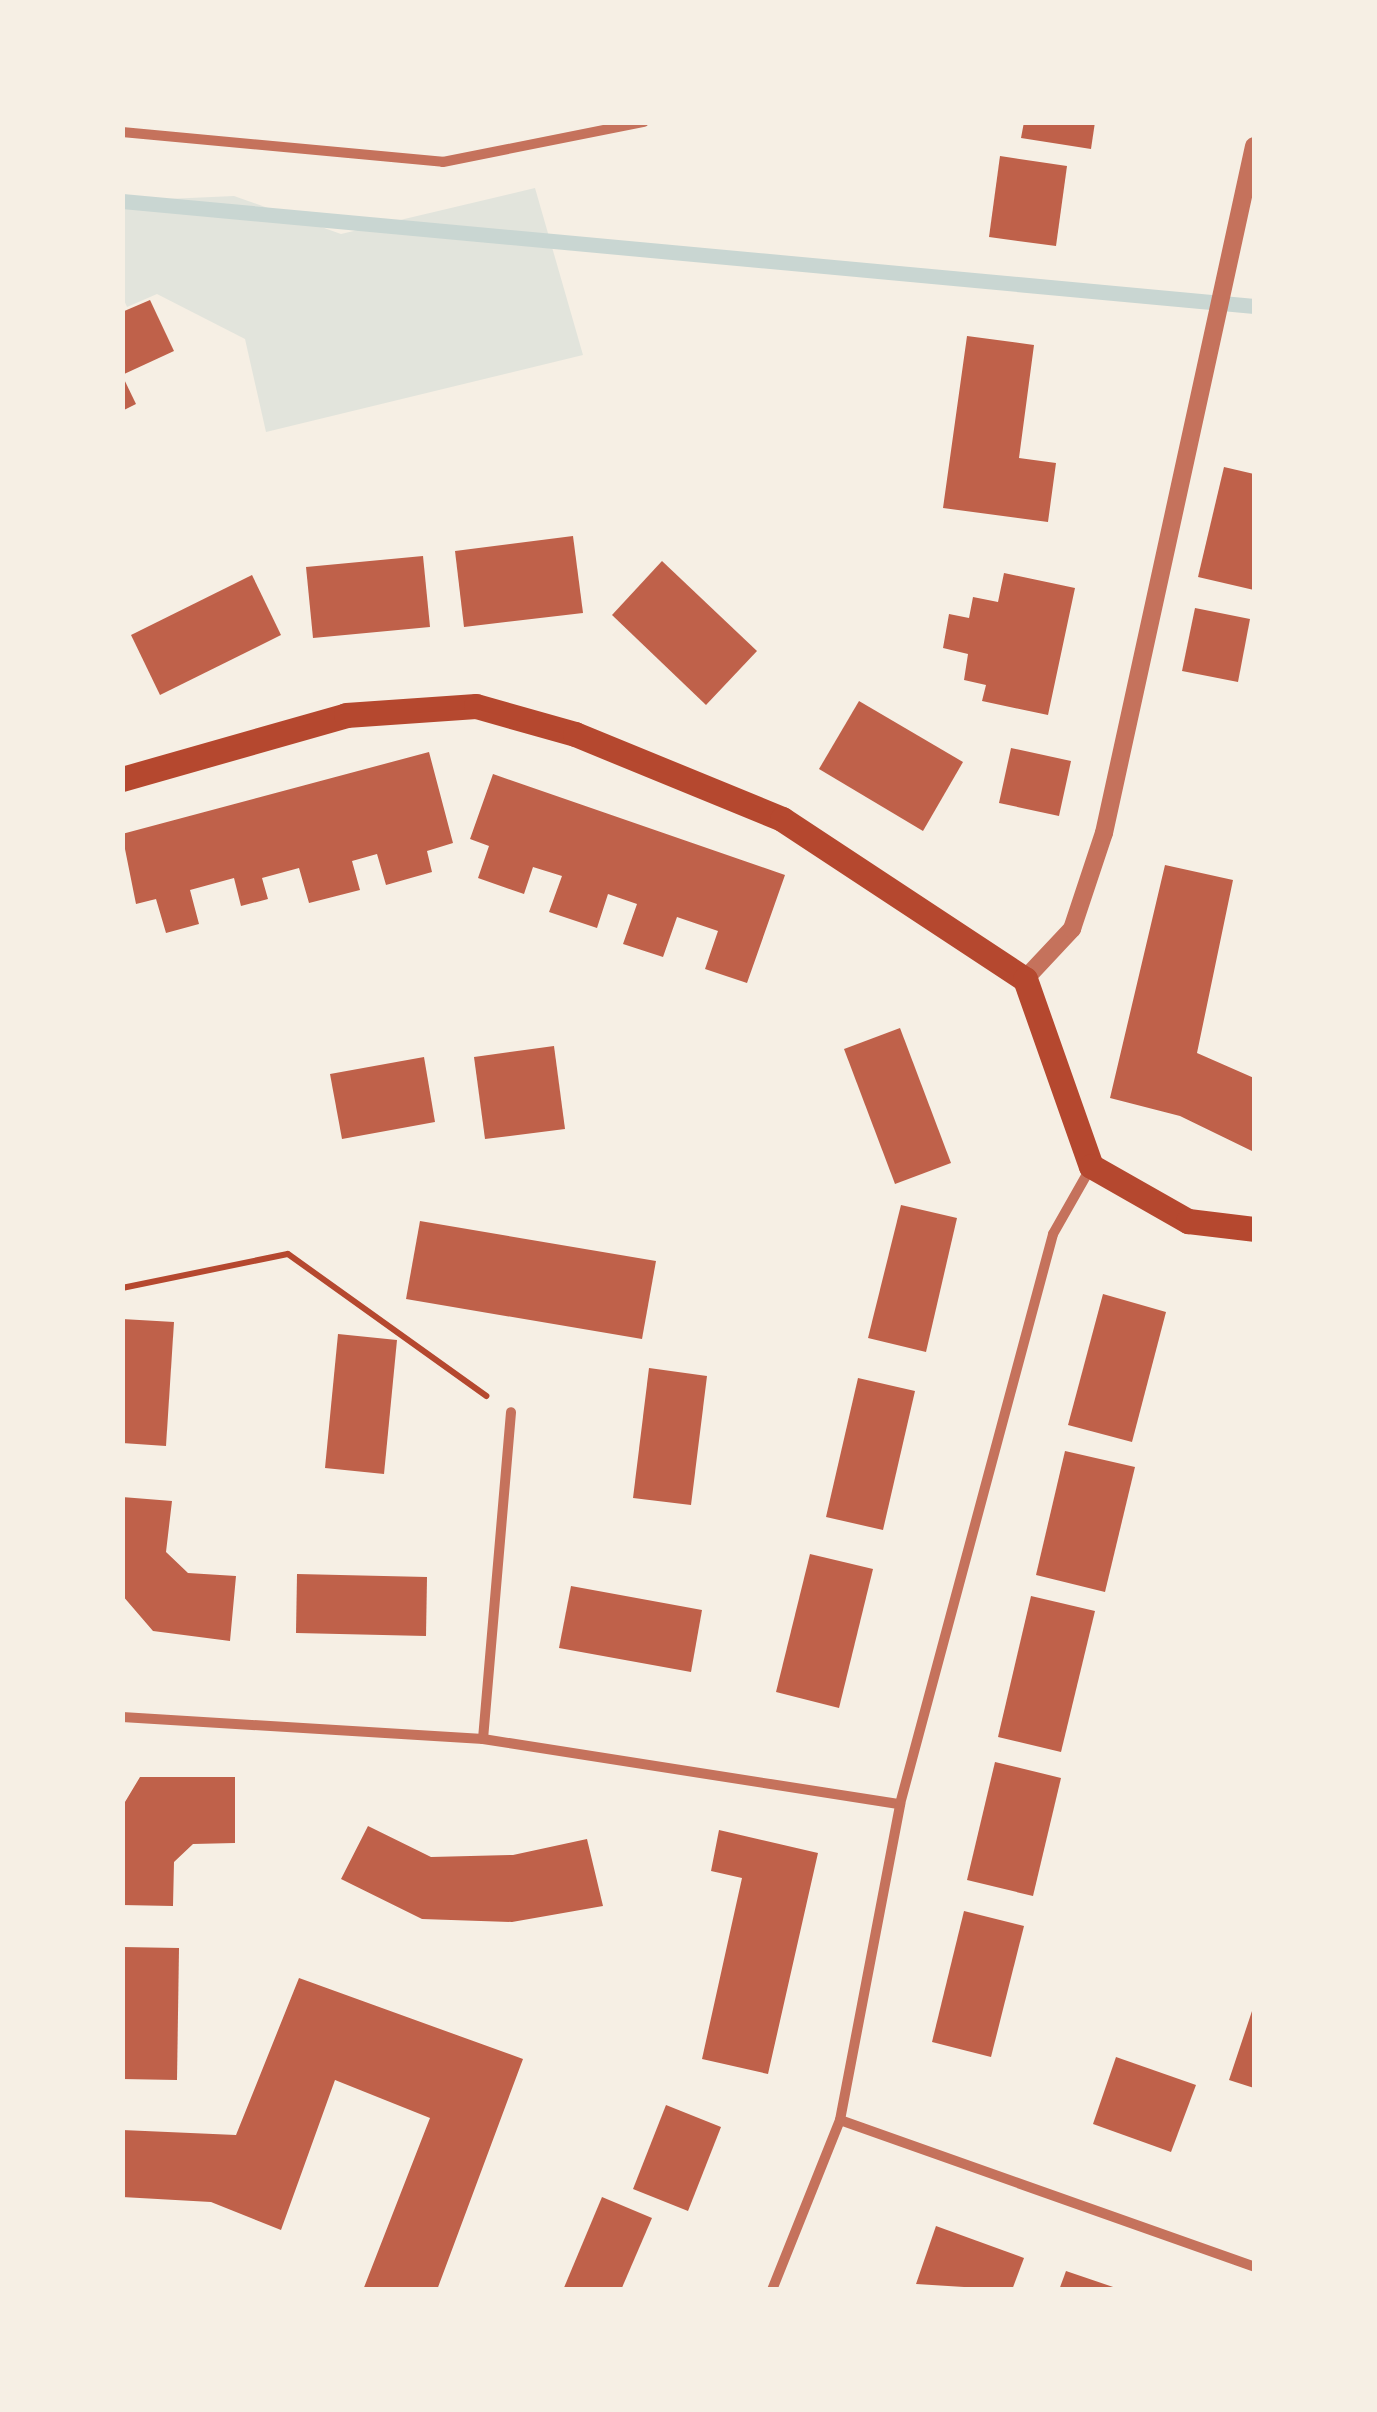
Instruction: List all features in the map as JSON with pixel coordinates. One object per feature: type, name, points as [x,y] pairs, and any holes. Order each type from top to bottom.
[{"type":"main road","points":[[122,778],[346,715],[476,706],[575,734],[782,819],[1026,979],[1091,1166],[1188,1221],[1254,1229]]},
{"type":"street","points":[[122,132],[443,162],[644,122]]},
{"type":"street","points":[[1026,979],[1072,928],[1104,832],[1210,373],[1254,146]]},
{"type":"street","points":[[772,2290],[840,2120],[900,1804],[1053,1234],[1091,1166]]},
{"type":"street","points":[[483,1738],[511,1412]]},
{"type":"street","points":[[122,1717],[483,1738],[900,1804]]},
{"type":"street","points":[[840,2120],[1254,2267]]},
{"type":"path","points":[[122,1288],[288,1254],[398,1340],[511,1412]]},
{"type":"shaded area","points":[[535,188],[583,355],[266,432],[245,339],[157,294],[127,307],[123,298],[123,201],[234,196],[341,234]]},
{"type":"building","points":[[1024,122],[1095,122],[1091,149],[1021,138]]},
{"type":"building","points":[[1000,156],[1067,166],[1056,246],[989,237]]},
{"type":"building","points":[[150,300],[174,351],[122,375],[122,312]]},
{"type":"building","points":[[967,336],[1034,345],[1019,458],[1056,463],[1048,522],[943,508]]},
{"type":"building","points":[[122,375],[136,404],[122,411]]},
{"type":"building","points":[[1224,467],[1254,474],[1254,590],[1198,577]]},
{"type":"building","points":[[573,536],[583,613],[464,627],[455,551]]},
{"type":"building","points":[[423,556],[430,627],[313,638],[306,567]]},
{"type":"building","points":[[662,561],[757,651],[706,705],[612,615]]},
{"type":"building","points":[[1004,573],[1075,588],[1048,715],[982,701],[986,685],[964,680],[968,654],[943,648],[949,614],[969,618],[973,597],[998,602]]},
{"type":"building","points":[[252,575],[281,635],[160,695],[131,635]]},
{"type":"building","points":[[1195,608],[1250,619],[1238,682],[1182,671]]},
{"type":"building","points":[[859,701],[963,762],[923,831],[819,769]]},
{"type":"building","points":[[1011,748],[1071,761],[1059,816],[999,803]]},
{"type":"building","points":[[429,752],[453,843],[427,851],[432,872],[386,885],[377,854],[352,861],[360,890],[309,903],[299,868],[262,878],[268,899],[241,906],[234,878],[190,890],[199,924],[166,933],[156,899],[136,904],[122,834]]},
{"type":"building","points":[[493,774],[785,875],[747,983],[705,969],[718,931],[677,917],[663,957],[623,944],[637,904],[608,894],[597,928],[549,912],[562,876],[533,867],[524,894],[478,878],[489,846],[470,839]]},
{"type":"building","points":[[1165,865],[1233,880],[1197,1053],[1254,1078],[1254,1152],[1180,1116],[1110,1098]]},
{"type":"building","points":[[900,1028],[951,1163],[895,1184],[844,1049]]},
{"type":"building","points":[[554,1046],[565,1129],[485,1139],[474,1057]]},
{"type":"building","points":[[424,1057],[435,1122],[342,1139],[330,1074]]},
{"type":"building","points":[[901,1205],[957,1218],[926,1352],[868,1338]]},
{"type":"building","points":[[420,1221],[656,1261],[642,1339],[406,1299]]},
{"type":"building","points":[[1103,1294],[1166,1312],[1132,1442],[1068,1425]]},
{"type":"building","points":[[122,1319],[174,1322],[166,1446],[122,1443]]},
{"type":"building","points":[[338,1334],[397,1340],[384,1474],[325,1468]]},
{"type":"building","points":[[649,1368],[707,1376],[691,1505],[633,1498]]},
{"type":"building","points":[[858,1378],[915,1391],[883,1530],[826,1517]]},
{"type":"building","points":[[1065,1451],[1135,1467],[1105,1592],[1036,1575]]},
{"type":"building","points":[[122,1497],[172,1501],[166,1552],[188,1573],[236,1576],[230,1641],[153,1631],[122,1595]]},
{"type":"building","points":[[810,1554],[873,1569],[839,1708],[776,1692]]},
{"type":"building","points":[[297,1574],[427,1577],[426,1636],[296,1633]]},
{"type":"building","points":[[571,1586],[702,1610],[691,1672],[559,1648]]},
{"type":"building","points":[[1031,1596],[1095,1611],[1061,1752],[998,1737]]},
{"type":"building","points":[[995,1762],[1061,1778],[1033,1896],[967,1880]]},
{"type":"building","points":[[140,1777],[235,1777],[235,1843],[193,1844],[174,1862],[173,1906],[122,1905],[122,1807]]},
{"type":"building","points":[[368,1826],[431,1857],[513,1855],[587,1839],[603,1906],[512,1922],[422,1919],[341,1879]]},
{"type":"building","points":[[719,1830],[818,1853],[768,2074],[702,2059],[742,1878],[711,1871]]},
{"type":"building","points":[[964,1911],[1024,1926],[991,2057],[932,2042]]},
{"type":"building","points":[[122,1947],[179,1948],[177,2080],[122,2079]]},
{"type":"building","points":[[299,1978],[523,2059],[437,2290],[363,2290],[430,2118],[335,2080],[281,2230],[211,2202],[122,2197],[122,2130],[236,2135]]},
{"type":"building","points":[[1254,2005],[1254,2088],[1229,2080]]},
{"type":"building","points":[[1116,2057],[1196,2085],[1171,2152],[1093,2124]]},
{"type":"building","points":[[666,2105],[721,2127],[688,2211],[633,2189]]},
{"type":"building","points":[[602,2197],[652,2218],[621,2290],[563,2290]]},
{"type":"building","points":[[936,2226],[1024,2258],[1012,2290],[916,2284]]},
{"type":"building","points":[[1066,2271],[1119,2289],[1119,2290],[1059,2290]]},
{"type":"waterway","points":[[122,201],[1254,306]]}]
